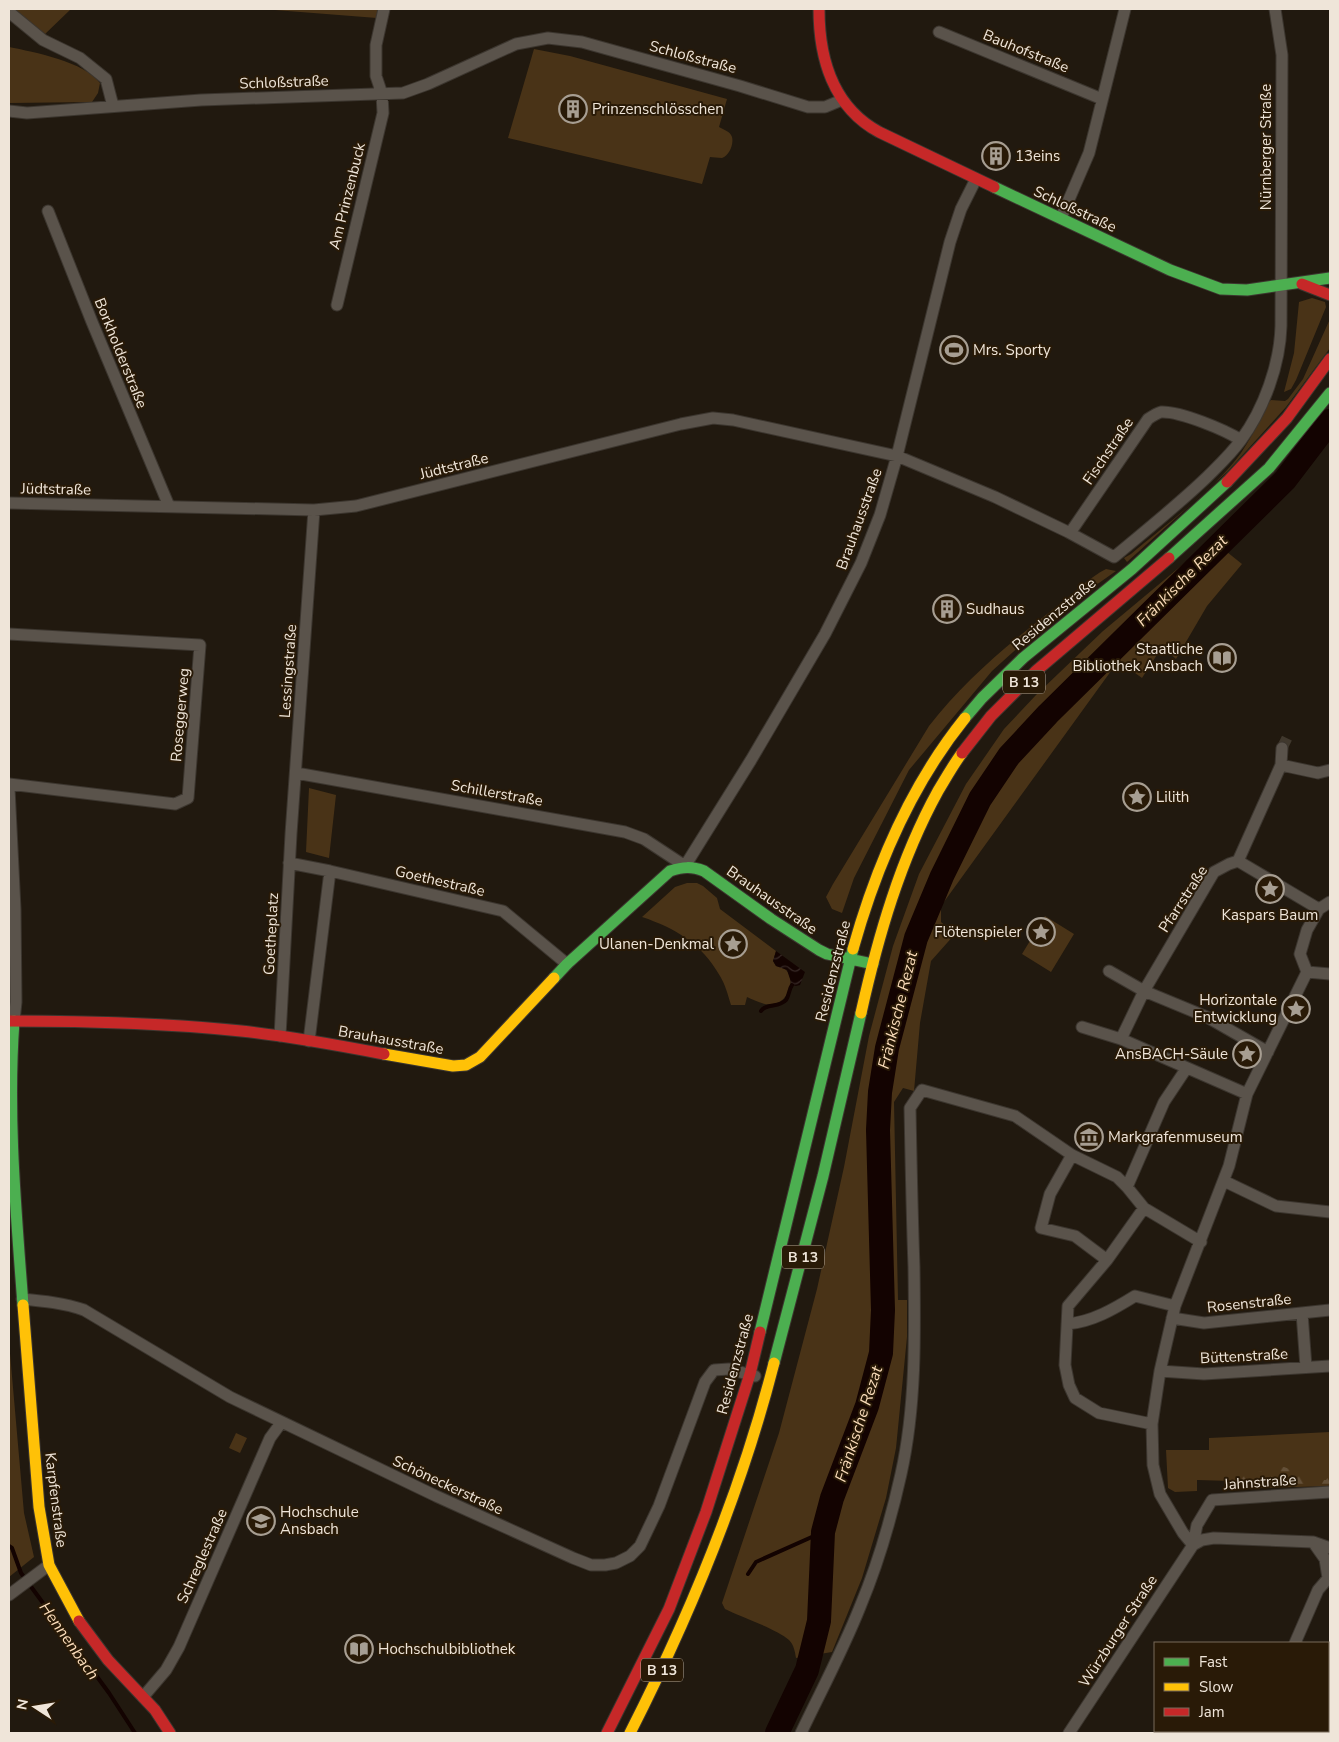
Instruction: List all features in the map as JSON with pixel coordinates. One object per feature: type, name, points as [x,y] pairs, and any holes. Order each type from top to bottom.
[{"type":"main road","points":[[819,9],[818,28],[822,54],[830,78],[842,100]]},
{"type":"main road","name":"Schloßstraße","points":[[842,100],[864,124],[904,146],[1170,270],[1221,289],[1247,290],[1297,283],[1329,276]]},
{"type":"main road","points":[[1297,283],[1322,290],[1330,295]]},
{"type":"main road","name":"Residenzstraße","points":[[606,1733],[669,1609],[706,1512],[750,1374],[861,920],[880,866],[902,819],[926,775],[955,731],[982,698],[1023,658],[1132,569],[1217,493],[1287,418],[1330,359]]},
{"type":"main road","name":"Residenzstraße","points":[[630,1733],[691,1606],[724,1523],[762,1410],[825,1168],[883,927],[904,864],[928,810],[955,762],[991,716],[1036,671],[1199,531],[1269,468],[1330,393]]},
{"type":"main road","name":"Brauhausstraße","points":[[11,1021],[187,1026],[280,1036],[453,1066],[466,1065],[480,1057],[567,964],[670,871],[684,866],[704,871],[771,919],[819,950],[828,954],[873,964]]},
{"type":"main road","name":"Karpfenstraße","points":[[11,1021],[14,1178],[22,1300],[39,1507],[50,1566],[80,1623],[108,1660],[155,1710],[170,1733]]},
{"type":"street","name":"Am Prinzenbuck","points":[[337,305],[383,113],[382,94],[376,76],[376,45],[384,9]]},
{"type":"street","points":[[1061,218],[1089,153],[1125,9]]},
{"type":"street","name":"Nürnberger Straße","points":[[1275,9],[1282,55],[1281,285]]},
{"type":"street","points":[[9,12],[43,40],[80,58],[106,79],[113,106]]},
{"type":"street","name":"Bauhofstraße","points":[[939,32],[1102,99]]},
{"type":"street","name":"Schloßstraße","points":[[9,111],[27,113],[202,100],[403,93],[516,44],[548,38],[582,42],[740,86],[808,108],[825,107],[842,100]]},
{"type":"street","name":"Brauhausstraße","points":[[684,866],[752,760],[829,626],[861,563],[880,515],[897,456],[950,242],[961,209],[976,179]]},
{"type":"street","name":"Borkholderstraße","points":[[48,211],[95,330],[169,506]]},
{"type":"street","points":[[897,456],[995,497],[1070,533],[1114,557],[1191,493],[1227,458],[1241,440],[1267,393],[1280,346],[1281,285]]},
{"type":"street","name":"Fischstraße","points":[[1070,533],[1148,420],[1160,412],[1178,414],[1228,432],[1241,440]]},
{"type":"street","name":"Jüdtstraße","points":[[9,503],[314,510],[356,506],[681,424],[713,418],[733,420],[897,456]]},
{"type":"street","name":"Lessingstraße","points":[[291,834],[314,510]]},
{"type":"street","name":"Roseggerweg","points":[[9,634],[200,645],[188,798],[175,804],[9,784]]},
{"type":"street","points":[[1282,748],[1281,765],[1238,861],[1326,904],[1307,930],[1300,954],[1307,972],[1247,1094],[1230,1166],[1175,1306],[1160,1371],[1152,1424],[1153,1465],[1160,1494],[1183,1533],[1193,1545],[1202,1540],[1214,1538],[1313,1542],[1330,1548]]},
{"type":"street","points":[[1281,765],[1318,773],[1330,770]]},
{"type":"street","name":"Schillerstraße","points":[[296,773],[625,832],[644,839],[684,866]]},
{"type":"street","points":[[9,788],[15,909],[16,1002],[11,1021]]},
{"type":"street","name":"Goetheplatz","points":[[280,1036],[291,834]]},
{"type":"street","name":"Pfarrstraße","points":[[1121,1040],[1144,991],[1214,872],[1238,861]]},
{"type":"street","name":"Goethestraße","points":[[290,863],[503,911],[567,964]]},
{"type":"street","points":[[308,1041],[330,871]]},
{"type":"street","points":[[1109,971],[1144,991],[1207,1016],[1268,1052]]},
{"type":"street","points":[[1307,972],[1330,974]]},
{"type":"street","points":[[1082,1027],[1121,1040],[1185,1071],[1209,1078],[1247,1094]]},
{"type":"street","points":[[1128,1187],[1164,1102],[1185,1071]]},
{"type":"street","points":[[801,1733],[843,1648],[861,1606],[877,1563],[902,1472],[910,1417],[914,1364],[910,1108],[922,1090],[1012,1116],[1072,1155],[1118,1178],[1128,1187],[1144,1208],[1201,1242]]},
{"type":"street","points":[[1072,1155],[1050,1194],[1041,1228],[1075,1236],[1107,1260]]},
{"type":"street","points":[[1224,1181],[1276,1206],[1330,1212]]},
{"type":"street","points":[[1144,1208],[1107,1260],[1068,1306],[1066,1365],[1069,1385],[1075,1398],[1099,1413],[1152,1424]]},
{"type":"street","points":[[1067,1324],[1082,1323],[1118,1307],[1135,1296],[1175,1306]]},
{"type":"street","name":"Schöneckerstraße","points":[[22,1300],[45,1301],[84,1310],[230,1397],[448,1502],[591,1565],[616,1563],[630,1556],[640,1546],[659,1506],[705,1382],[714,1370],[729,1369],[771,1380]]},
{"type":"street","name":"Rosenstraße","points":[[1172,1318],[1204,1323],[1330,1310]]},
{"type":"street","points":[[1302,1313],[1306,1367]]},
{"type":"street","name":"Büttenstraße","points":[[1160,1371],[1204,1374],[1330,1366]]},
{"type":"street","name":"Schreglestraße","points":[[143,1697],[166,1670],[179,1647],[270,1438],[282,1423]]},
{"type":"street","name":"Jahnstraße","points":[[1193,1545],[1197,1525],[1212,1500],[1330,1492]]},
{"type":"street","points":[[1294,1642],[1318,1590],[1329,1577],[1325,1559],[1313,1542]]},
{"type":"street","name":"Würzburger Straße","points":[[1069,1733],[1193,1545]]},
{"type":"street","points":[[9,1595],[33,1576],[50,1566]]},
{"type":"green space","points":[[15,9],[71,9],[44,35]]},
{"type":"green space","points":[[262,9],[379,9],[377,18]]},
{"type":"green space","points":[[9,47],[58,59],[83,69],[100,83],[98,93],[92,102],[9,103]]},
{"type":"green space","points":[[534,49],[570,56],[727,99],[719,127],[731,135],[732,143],[727,155],[722,158],[710,157],[702,184],[508,138]]},
{"type":"green space","points":[[1312,298],[1325,302],[1326,307],[1296,380],[1291,389],[1284,392],[1294,353],[1299,302]]},
{"type":"green space","points":[[1330,319],[1330,348],[1286,407],[1218,480],[1241,453],[1255,431],[1269,402],[1271,400],[1285,401],[1288,399],[1303,379]]},
{"type":"green space","points":[[1190,505],[1127,562],[1124,558]]},
{"type":"green space","points":[[1212,540],[1242,564],[1207,606],[1176,659],[1162,647],[1142,678],[1124,665],[1111,671],[941,906],[941,922],[955,934],[931,961],[920,1023],[914,1091],[903,1088],[894,1102],[898,1300],[907,1300],[907,1337],[896,1448],[886,1498],[862,1578],[832,1652],[796,1658],[789,1640],[768,1627],[725,1609],[722,1603],[779,1433],[817,1289],[844,1167],[869,1036],[893,946],[919,874],[966,784],[1004,729],[1036,695],[1103,631]]},
{"type":"green space","points":[[1106,569],[1116,571],[1055,614],[992,671],[909,770],[854,878],[842,913],[832,909],[826,897],[833,884],[929,726],[943,708],[991,660],[1088,580]]},
{"type":"green space","points":[[309,788],[336,795],[329,858],[306,852]]},
{"type":"green space","points":[[687,883],[697,883],[703,886],[717,898],[720,909],[776,951],[773,961],[776,966],[784,968],[788,972],[790,978],[789,989],[783,999],[779,1002],[767,1004],[747,997],[745,1005],[731,1005],[720,976],[696,946],[666,926],[642,917],[675,887]]},
{"type":"green space","points":[[1045,916],[1074,934],[1051,972],[1022,954]]},
{"type":"green space","points":[[9,1342],[24,1513],[34,1557],[9,1577]]},
{"type":"green space","points":[[1330,1432],[1330,1486],[1233,1489],[1232,1481],[1197,1480],[1197,1491],[1175,1492],[1168,1488],[1166,1450],[1209,1450],[1209,1438]]},
{"type":"green space","points":[[236,1433],[247,1438],[240,1453],[229,1448]]},
{"type":"green space","points":[[1284,1467],[1303,1474],[1311,1480],[1326,1480],[1330,1475],[1330,1484],[1243,1488],[1237,1479],[1248,1474]]},
{"type":"water","points":[[776,951],[805,972],[800,985],[792,985],[787,970],[776,966],[773,961]]},
{"type":"waterway","name":"Fränkische Rezat","points":[[777,1733],[807,1670],[819,1621],[823,1532],[832,1498],[867,1406],[881,1353],[883,1310],[878,1130],[880,1092],[887,1048],[916,938],[942,876],[980,799],[1009,756],[1048,714],[1285,480],[1330,421]]},
{"type":"waterway","points":[[761,1011],[766,1007],[780,1004],[786,1000],[792,985]]},
{"type":"waterway","points":[[748,1574],[756,1562],[823,1532]]},
{"type":"waterway","name":"Hennenbach","points":[[9,1546],[12,1548],[21,1573],[109,1693],[135,1733]]},
{"type":"tunnel","points":[[1282,748],[1289,734]]},
{"type":"traffic: fast","points":[[994,187],[1170,270],[1221,289],[1247,290],[1330,278]]},
{"type":"traffic: fast","points":[[1169,558],[1269,468],[1330,393]]},
{"type":"traffic: fast","points":[[965,718],[982,698],[1023,658],[1132,569],[1227,482]]},
{"type":"traffic: fast","points":[[554,978],[670,871],[687,868],[704,871],[771,919],[819,950],[827,954],[873,964]]},
{"type":"traffic: fast","points":[[760,1332],[853,949]]},
{"type":"traffic: fast","points":[[774,1363],[823,1176],[861,1013]]},
{"type":"traffic: fast","points":[[14,1021],[11,1092],[12,1127],[23,1305]]},
{"type":"traffic: slow","points":[[853,949],[862,918],[897,828],[928,771],[965,718]]},
{"type":"traffic: slow","points":[[861,1013],[875,956],[901,872],[924,817],[962,753]]},
{"type":"traffic: slow","points":[[384,1054],[453,1066],[466,1065],[480,1057],[554,978]]},
{"type":"traffic: slow","points":[[23,1305],[39,1507],[49,1565],[79,1621]]},
{"type":"traffic: slow","points":[[630,1733],[673,1644],[730,1506],[761,1411],[774,1363]]},
{"type":"traffic: jam","points":[[819,9],[822,45],[826,63],[832,80],[850,109],[863,122],[879,132],[994,187]]},
{"type":"traffic: jam","points":[[1302,284],[1330,295]]},
{"type":"traffic: jam","points":[[1227,482],[1287,418],[1330,359]]},
{"type":"traffic: jam","points":[[962,753],[991,716],[1036,671],[1169,558]]},
{"type":"traffic: jam","points":[[9,1021],[67,1021],[212,1028],[295,1038],[384,1054]]},
{"type":"traffic: jam","points":[[607,1733],[669,1609],[706,1512],[750,1374],[760,1332]]},
{"type":"traffic: jam","points":[[79,1621],[108,1660],[155,1710],[170,1733]]},
{"type":"place","name":"Prinzenschlösschen","points":[[573,109]]},
{"type":"place","name":"13eins","points":[[996,156]]},
{"type":"place","name":"Mrs. Sporty","points":[[954,350]]},
{"type":"place","name":"Sudhaus","points":[[947,609]]},
{"type":"place","name":"Staatliche Bibliothek Ansbach","points":[[1222,658]]},
{"type":"place","name":"Lilith","points":[[1137,797]]},
{"type":"place","name":"Kaspars Baum","points":[[1270,889]]},
{"type":"place","name":"Flötenspieler","points":[[1041,932]]},
{"type":"place","name":"Ulanen-Denkmal","points":[[733,944]]},
{"type":"place","name":"Horizontale Entwicklung","points":[[1296,1009]]},
{"type":"place","name":"AnsBACH-Säule","points":[[1247,1054]]},
{"type":"place","name":"Markgrafenmuseum","points":[[1089,1137]]},
{"type":"place","name":"Hochschule Ansbach","points":[[261,1521]]},
{"type":"place","name":"Hochschulbibliothek","points":[[359,1649]]}]
